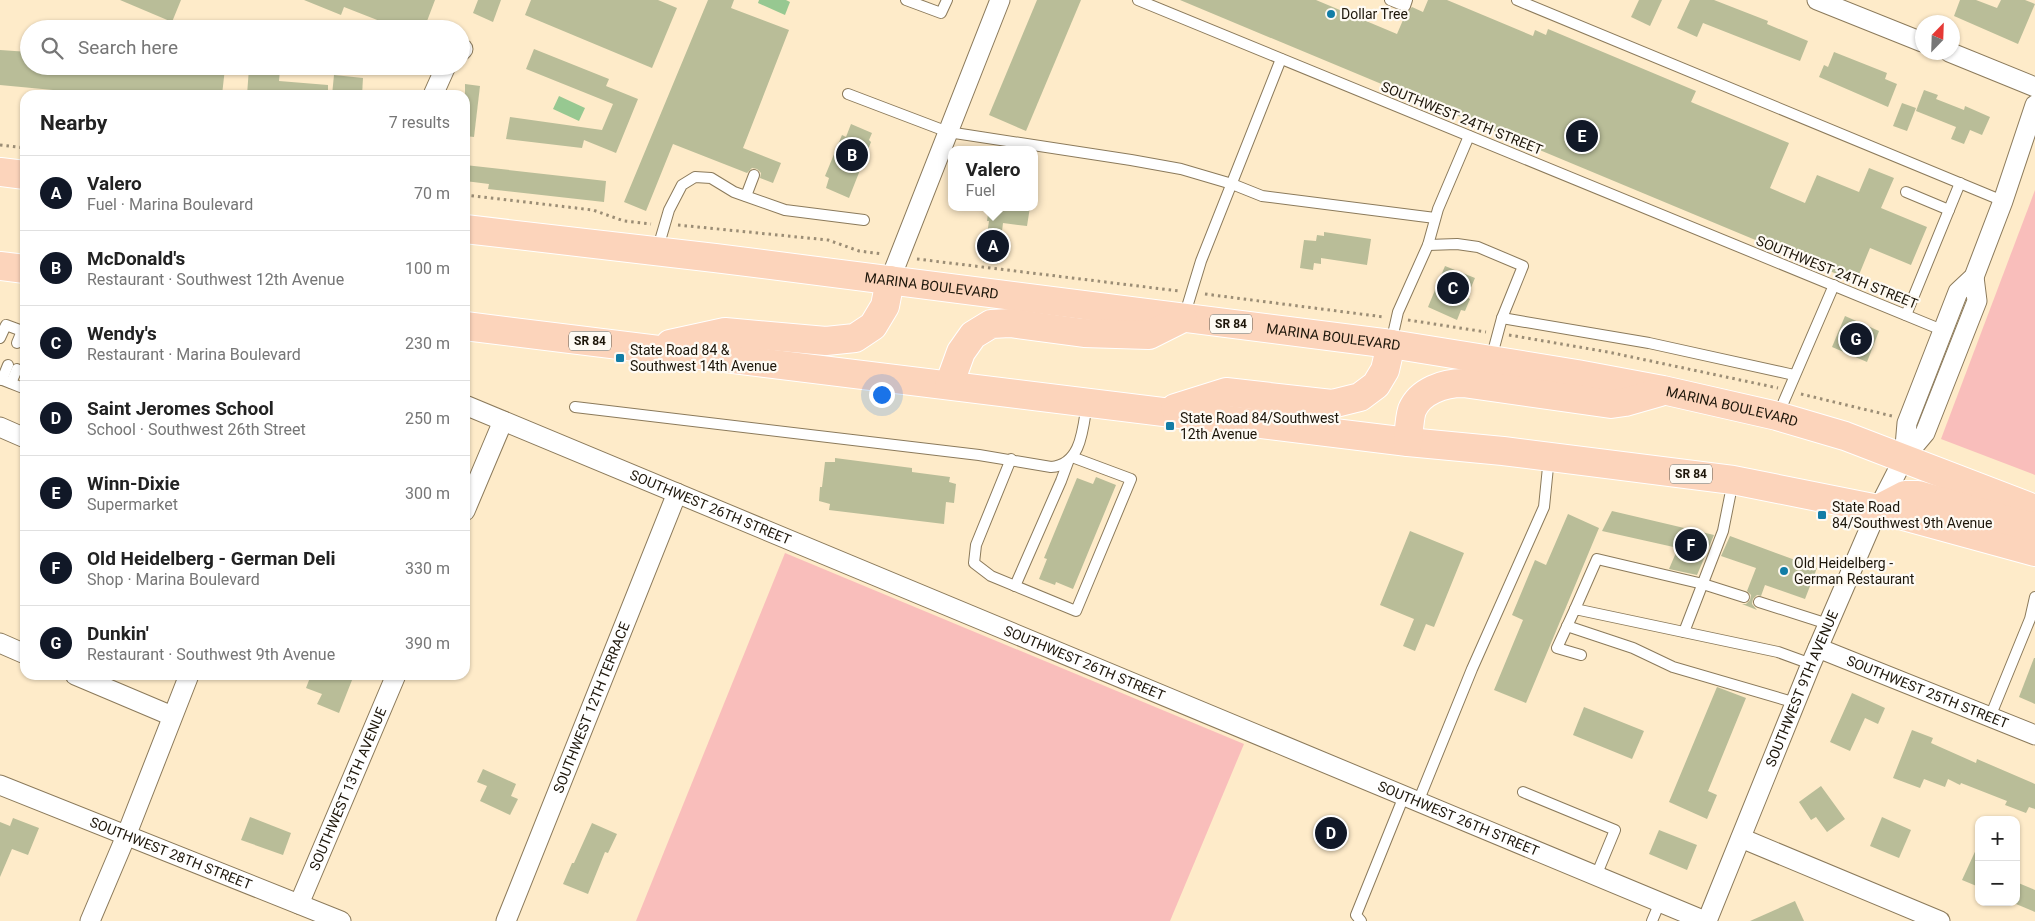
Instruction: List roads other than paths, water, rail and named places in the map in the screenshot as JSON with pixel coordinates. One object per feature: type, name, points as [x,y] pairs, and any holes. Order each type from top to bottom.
[{"type":"main road","points":[[0,172],[20,174]]},
{"type":"main road","name":"MARINA BOULEVARD","points":[[470,230],[890,280],[1391,344],[1664,390],[1777,416],[1845,436],[2035,510]]},
{"type":"main road","points":[[0,266],[20,268]]},
{"type":"main road","points":[[652,348],[724,332],[826,341],[855,338],[873,326],[885,306],[890,280]]},
{"type":"main road","points":[[949,385],[961,352],[973,334],[991,324],[1010,323],[1084,333],[1149,334],[1183,318]]},
{"type":"main road","name":"SR 84","points":[[470,327],[1408,442],[1550,456],[1733,480],[1878,508],[2035,552]]},
{"type":"main road","points":[[1164,412],[1226,392],[1332,404],[1360,397],[1376,385],[1385,370],[1391,344]]},
{"type":"main road","points":[[1408,442],[1411,417],[1416,403],[1428,392],[1453,383],[1611,404],[1625,402],[1664,390]]},
{"type":"main road","points":[[1878,508],[1905,495],[1918,495],[2028,526],[2035,525]]},
{"type":"street","points":[[890,280],[1000,0]]},
{"type":"street","points":[[1817,0],[1915,39]]},
{"type":"street","points":[[1960,56],[2035,87]]},
{"type":"street","points":[[435,90],[442,75]]},
{"type":"street","name":"SOUTHWEST 9TH AVENUE","points":[[1904,458],[1907,423],[1958,292],[1974,278],[2004,202],[2035,105]]},
{"type":"street","name":"SOUTHWEST 9TH AVENUE","points":[[1706,921],[1828,624],[1878,508],[1904,458],[1925,433],[1977,301],[1974,278]]},
{"type":"street","name":"SOUTHWEST 26TH STREET","points":[[470,407],[1706,921]]},
{"type":"street","points":[[470,499],[503,421]]},
{"type":"street","points":[[0,427],[20,436]]},
{"type":"street","name":"SOUTHWEST 12TH TERRACE","points":[[506,921],[677,493]]},
{"type":"street","points":[[0,643],[20,652]]},
{"type":"street","name":"SOUTHWEST 25TH STREET","points":[[1815,656],[1990,717],[2035,735]]},
{"type":"street","points":[[87,680],[172,716]]},
{"type":"street","points":[[90,921],[126,836],[186,680]]},
{"type":"street","name":"SOUTHWEST 13TH AVENUE","points":[[299,904],[394,680]]},
{"type":"street","name":"SOUTHWEST 28TH STREET","points":[[0,785],[342,921]]},
{"type":"street","points":[[1741,838],[1940,921]]},
{"type":"lane","points":[[906,0],[941,13],[947,0]]},
{"type":"lane","name":"SOUTHWEST 24TH STREET","points":[[1138,0],[1942,330]]},
{"type":"lane","points":[[1390,0],[1404,6],[1407,0]]},
{"type":"lane","points":[[1517,0],[2004,202]]},
{"type":"lane","points":[[1183,318],[1201,261],[1281,59]]},
{"type":"lane","points":[[848,94],[948,132],[1181,169],[1232,184],[1262,196],[1435,218]]},
{"type":"lane","points":[[1391,344],[1398,312],[1428,245],[1435,218],[1470,136]]},
{"type":"lane","points":[[746,196],[754,176]]},
{"type":"lane","points":[[657,252],[669,210],[682,186],[695,177],[711,178],[734,192],[785,210],[864,220]]},
{"type":"lane","points":[[1906,315],[1960,183]]},
{"type":"lane","points":[[1906,192],[1949,210]]},
{"type":"lane","points":[[1428,245],[1457,244],[1478,247],[1523,266],[1502,318],[1490,360]]},
{"type":"lane","points":[[1777,416],[1834,285]]},
{"type":"lane","points":[[1502,318],[1649,343],[1794,376]]},
{"type":"lane","points":[[0,338],[6,325],[20,331]]},
{"type":"lane","points":[[17,343],[20,338]]},
{"type":"lane","points":[[13,367],[4,381],[20,387]]},
{"type":"lane","points":[[1016,586],[1070,459],[1079,445],[1087,402]]},
{"type":"lane","points":[[575,407],[1011,459],[1051,467],[1059,466],[1070,459]]},
{"type":"lane","points":[[1361,921],[1356,915],[1472,669],[1544,507],[1550,456]]},
{"type":"lane","points":[[1011,459],[976,545],[974,563],[991,576],[1076,611],[1131,479],[1070,459]]},
{"type":"lane","points":[[1684,632],[1723,531],[1733,480]]},
{"type":"lane","points":[[1581,655],[1557,648],[1597,559],[1703,584],[1744,597]]},
{"type":"lane","points":[[1990,717],[2030,619],[2035,597]]},
{"type":"lane","points":[[1759,602],[1828,624]]},
{"type":"lane","points":[[1574,609],[1778,652],[1815,656]]},
{"type":"lane","points":[[1567,626],[1633,648],[1673,667],[1796,703]]},
{"type":"lane","points":[[1523,792],[1615,830],[1596,876]]},
{"type":"lane","points":[[1652,921],[1660,902]]},
{"type":"place","name":"Dollar Tree","points":[[1331,14]]},
{"type":"place","name":"Winn-Dixie","points":[[1582,136]]},
{"type":"place","name":"McDonald's","points":[[852,155]]},
{"type":"place","name":"Valero","points":[[993,246]]},
{"type":"place","name":"Wendy's","points":[[1453,288]]},
{"type":"place","name":"Dunkin'","points":[[1856,339]]},
{"type":"place","name":"State Road 84 & Southwest 14th Avenue","points":[[620,358]]},
{"type":"place","name":"State Road 84/Southwest 12th Avenue","points":[[1170,426]]},
{"type":"place","name":"State Road 84/Southwest 9th Avenue","points":[[1822,515]]},
{"type":"place","name":"Old Heidelberg - German Deli","points":[[1691,545]]},
{"type":"place","name":"Old Heidelberg - German Restaurant","points":[[1784,571]]},
{"type":"place","name":"Saint Jeromes School","points":[[1331,833]]}]
